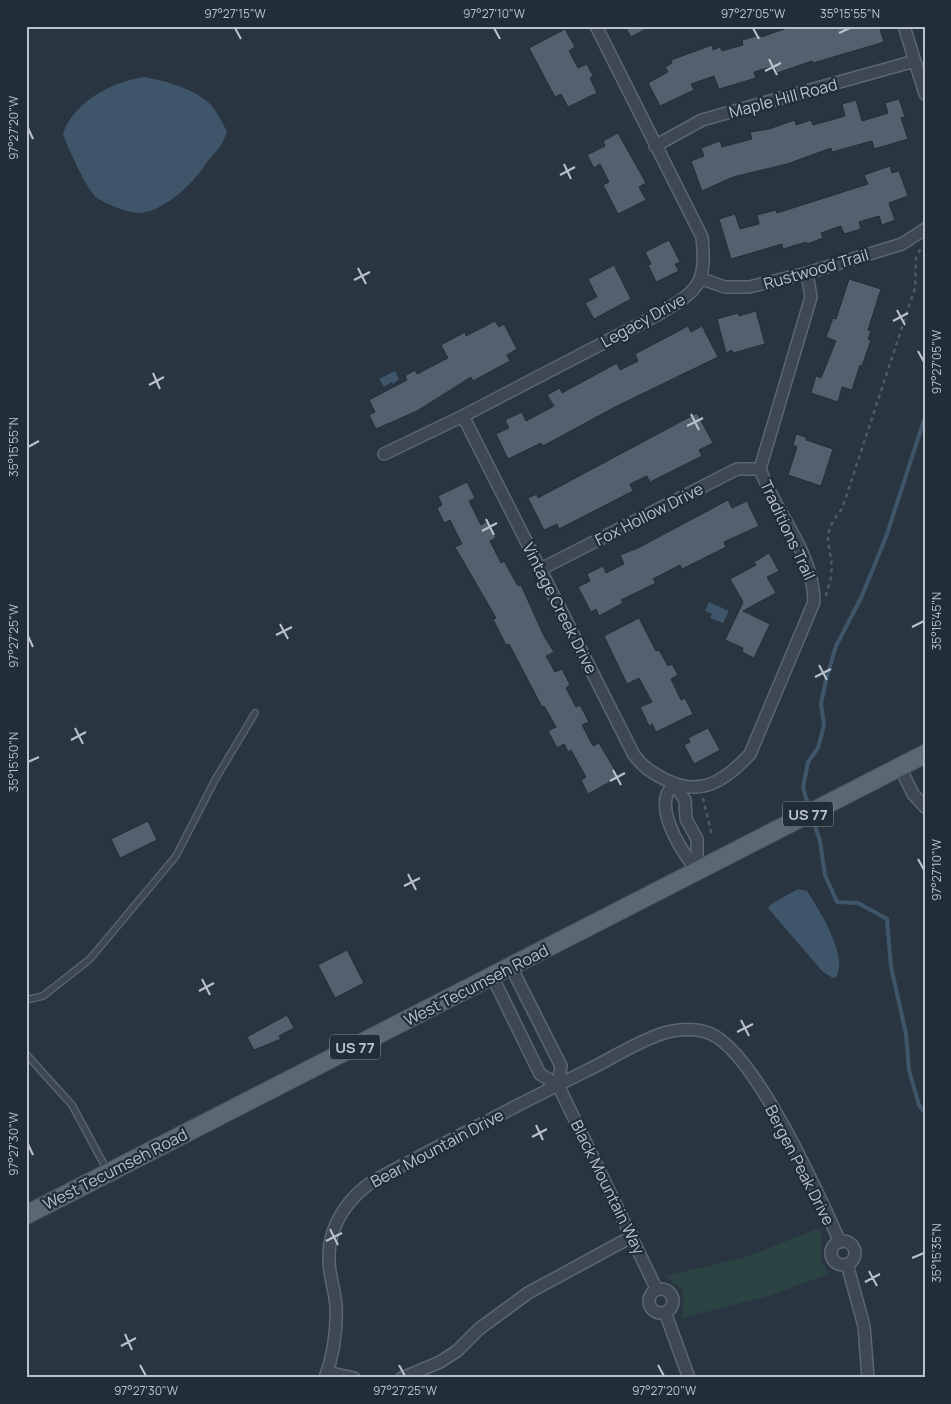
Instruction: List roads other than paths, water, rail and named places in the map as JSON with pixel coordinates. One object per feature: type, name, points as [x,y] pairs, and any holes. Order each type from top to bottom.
[{"type":"main road","name":"West Tecumseh Road","points":[[26,1215],[925,754]]},
{"type":"street","points":[[596,26],[702,237],[704,254],[702,279]]},
{"type":"street","points":[[904,26],[925,94]]},
{"type":"street","name":"Maple Hill Road","points":[[655,146],[702,120],[915,61]]},
{"type":"street","name":"Rustwood Trail","points":[[702,279],[725,287],[749,287],[807,273],[902,244],[925,229]]},
{"type":"street","name":"Traditions Trail","points":[[675,785],[695,788],[717,782],[732,773],[750,754],[814,602],[814,586],[810,567],[760,469],[810,297],[807,273]]},
{"type":"street","name":"Legacy Drive","points":[[384,454],[463,416],[657,315],[687,297],[702,279]]},
{"type":"street","name":"Vintage Creek Drive","points":[[463,416],[634,755],[644,768],[675,785]]},
{"type":"street","name":"Fox Hollow Drive","points":[[541,569],[737,469],[760,469]]},
{"type":"street","points":[[900,767],[913,794],[925,807]]},
{"type":"street","points":[[675,785],[685,800],[686,819],[697,839],[697,871],[680,848],[670,824],[667,810],[667,794],[675,785]]},
{"type":"street","name":"Black Mountain Way","points":[[511,967],[561,1066],[558,1085]]},
{"type":"street","name":"Black Mountain Way","points":[[492,976],[540,1074],[558,1085],[657,1290]]},
{"type":"street","name":"Bergen Peak Drive","points":[[558,1085],[662,1034],[686,1029],[709,1033],[721,1040],[738,1058],[776,1113],[812,1180],[840,1242]]},
{"type":"street","name":"Bear Mountain Drive","points":[[326,1375],[334,1342],[336,1305],[328,1256],[330,1243],[339,1219],[354,1196],[375,1180],[558,1085]]},
{"type":"street","points":[[402,1378],[440,1362],[456,1351],[479,1329],[528,1293],[632,1236]]},
{"type":"street","name":"Bergen Peak Drive","points":[[840,1242],[849,1242],[855,1251],[854,1258],[847,1264],[840,1264],[832,1257],[832,1249],[840,1242]]},
{"type":"street","name":"Bergen Peak Drive","points":[[847,1264],[864,1326],[868,1378]]},
{"type":"street","name":"Black Mountain Way","points":[[657,1290],[668,1292],[673,1299],[671,1307],[665,1312],[657,1313],[650,1306],[650,1296],[657,1290]]},
{"type":"street","name":"Black Mountain Way","points":[[665,1312],[690,1378]]},
{"type":"street","points":[[326,1375],[354,1378]]},
{"type":"lane","points":[[26,1000],[43,996],[90,959],[176,856],[215,780],[255,713]]},
{"type":"lane","points":[[26,1054],[72,1105],[109,1172]]},
{"type":"water","points":[[145,77],[180,86],[203,98],[215,110],[227,131],[219,147],[198,175],[183,190],[157,208],[148,212],[135,213],[117,208],[92,193],[63,134],[76,112],[96,95],[120,83]]},
{"type":"water","points":[[395,371],[399,379],[393,384],[392,382],[384,387],[379,379]]},
{"type":"water","points":[[709,602],[729,611],[723,623],[710,618],[712,614],[705,611]]},
{"type":"water","points":[[798,889],[807,891],[830,932],[838,957],[839,968],[836,977],[833,978],[823,972],[768,908],[771,904]]},
{"type":"waterway","points":[[809,808],[803,788],[808,762],[818,748],[821,737],[824,724],[821,704],[836,646],[861,598],[886,537],[925,417]]},
{"type":"waterway","points":[[812,817],[820,841],[825,875],[837,902],[858,903],[887,919],[891,967],[906,1034],[909,1070],[919,1105],[925,1113]]}]
